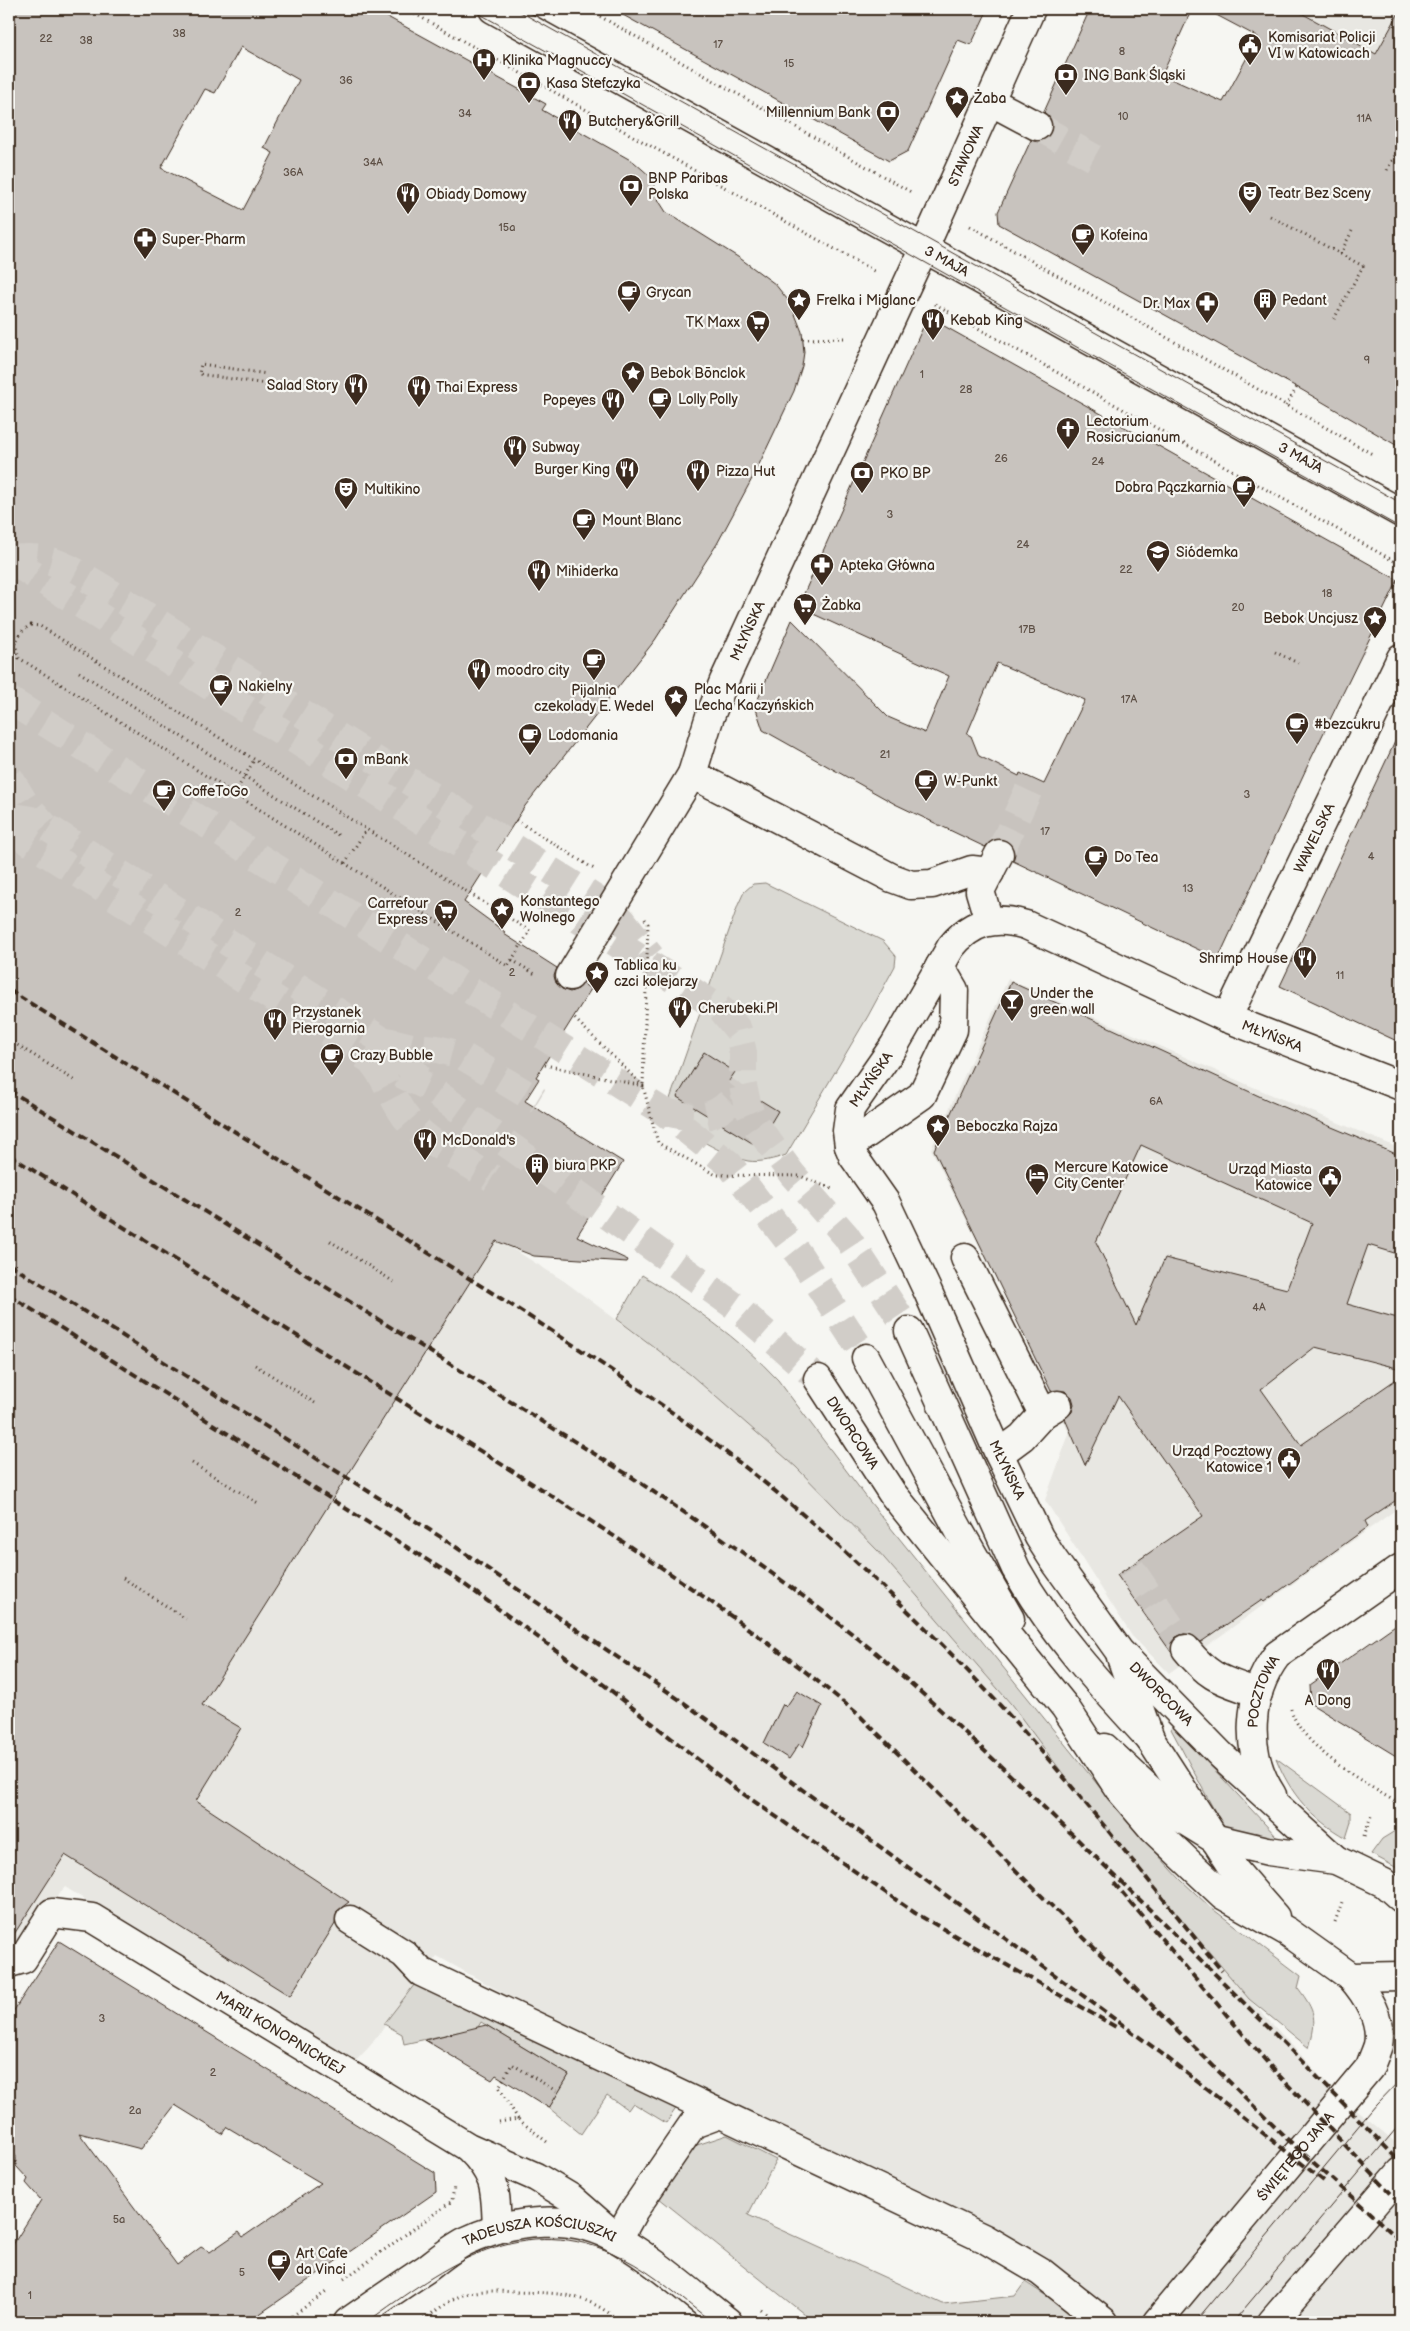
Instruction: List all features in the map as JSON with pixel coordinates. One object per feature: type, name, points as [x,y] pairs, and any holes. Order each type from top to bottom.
[{"type":"street","name":"3 MAJA","points":[[493,9],[1401,513]]},
{"type":"street","name":"STAWOWA","points":[[924,248],[1031,9]]},
{"type":"street","points":[[990,101],[1037,126]]},
{"type":"street","name":"MŁYŃSKA","points":[[570,976],[692,774],[709,718],[724,680],[924,248]]},
{"type":"street","name":"WAWELSKA","points":[[1227,1018],[1401,658]]},
{"type":"street","points":[[692,774],[892,878],[910,885],[932,884],[994,863],[980,891],[989,921]]},
{"type":"street","name":"MŁYŃSKA","points":[[1119,1651],[1039,1537],[999,1454],[928,1292],[886,1203],[853,1156],[849,1146],[847,1131],[850,1109],[891,1052],[951,946],[962,933],[979,923],[989,921],[1014,921],[1026,925],[1227,1018],[1401,1086]]},
{"type":"street","points":[[849,1146],[922,1095],[954,1030],[954,990],[940,966]]},
{"type":"street","points":[[965,1258],[1051,1410],[1022,1437],[999,1454]]},
{"type":"street","points":[[909,1331],[1016,1569],[1033,1600],[1088,1671],[1150,1739]]},
{"type":"street","points":[[866,1358],[960,1532],[1070,1713]]},
{"type":"street","name":"DWORCOWA","points":[[818,1379],[892,1493],[1070,1713],[1118,1789],[1166,1842],[1223,1895],[1288,1932],[1350,1977]]},
{"type":"street","name":"POCZTOWA","points":[[1284,1813],[1263,1781],[1254,1750],[1252,1735],[1258,1693],[1265,1672],[1278,1656],[1401,1568]]},
{"type":"street","points":[[1186,1649],[1205,1671],[1223,1681],[1258,1693]]},
{"type":"street","name":"DWORCOWA","points":[[1119,1651],[1150,1739],[1236,1872],[1288,1932]]},
{"type":"street","name":"DWORCOWA","points":[[1119,1651],[1221,1755],[1336,1860],[1384,1883],[1401,1898]]},
{"type":"street","name":"DWORCOWA","points":[[1070,1713],[1179,1817],[1213,1838],[1268,1851],[1336,1860]]},
{"type":"street","name":"MARII KONOPNICKIEJ","points":[[9,1963],[23,1959],[52,1913],[92,1918],[468,2147],[536,2177],[557,2189],[618,2239]]},
{"type":"street","points":[[350,1920],[404,1954],[421,1972],[985,2240],[1041,2272],[1104,2322]]},
{"type":"street","points":[[1350,1977],[1401,1976]]},
{"type":"street","name":"ŚWIĘTEGO JANA","points":[[1157,2322],[1370,2067],[1378,2045],[1376,2020],[1368,2000],[1350,1977]]},
{"type":"street","points":[[618,2239],[634,2210],[693,2124],[720,2114]]},
{"type":"street","name":"MARII KONOPNICKIEJ","points":[[468,2147],[486,2165],[495,2190],[497,2229]]},
{"type":"street","points":[[1272,2322],[1401,2172]]},
{"type":"street","name":"TADEUSZA KOŚCIUSZKI","points":[[348,2322],[466,2242],[497,2229],[530,2223],[561,2222],[591,2227],[618,2239],[659,2267],[728,2322]]},
{"type":"path","points":[[587,9],[1377,457]]},
{"type":"path","points":[[1386,170],[1401,144]]},
{"type":"path","points":[[1270,216],[1363,266],[1334,319]]},
{"type":"path","points":[[1340,254],[1352,231]]},
{"type":"path","points":[[266,384],[199,374],[201,364],[267,374]]},
{"type":"path","points":[[31,625],[40,626],[254,760],[530,931],[508,966],[19,658],[15,643],[23,630],[31,625]]},
{"type":"path","points":[[1275,652],[1298,663]]},
{"type":"path","points":[[79,672],[341,837]]},
{"type":"path","points":[[235,793],[254,760]]},
{"type":"path","points":[[516,820],[624,888],[648,924],[643,1086],[658,1143],[716,1175],[800,1176],[840,1192]]},
{"type":"path","points":[[345,863],[366,830]]},
{"type":"path","points":[[512,960],[517,963]]},
{"type":"path","points":[[574,1018],[643,1086]]},
{"type":"path","points":[[9,1040],[76,1082]]},
{"type":"path","points":[[545,1065],[643,1086]]},
{"type":"path","points":[[330,1241],[394,1282]]},
{"type":"path","points":[[255,1365],[318,1405]]},
{"type":"path","points":[[192,1463],[258,1504]]},
{"type":"path","points":[[123,1578],[186,1619]]},
{"type":"path","points":[[1290,1706],[1299,1726],[1317,1746],[1353,1774],[1401,1805]]},
{"type":"path","points":[[1363,1838],[1371,1816]]},
{"type":"path","points":[[1334,1923],[1343,1898]]},
{"type":"path","points":[[518,2120],[499,2087],[512,2064],[556,2091]]},
{"type":"path","points":[[340,2282],[452,2202],[455,2189],[453,2181]]},
{"type":"path","points":[[284,2322],[332,2288]]},
{"type":"path","points":[[420,2322],[448,2302],[468,2294],[486,2291],[565,2293],[588,2301],[621,2322]]},
{"type":"shaded area","points":[[1294,9],[1401,9],[1376,54]]},
{"type":"shaded area","points":[[765,883],[883,941],[896,956],[895,966],[868,1016],[786,1155],[767,1160],[748,1161],[702,1141],[685,1129],[673,1115],[670,1099],[738,905],[744,892],[753,884]]},
{"type":"shaded area","points":[[9,932],[564,1281],[691,1375],[796,1467],[878,1551],[1011,1704],[1099,1822],[1249,1999],[1334,2091],[1401,2147],[1401,2322],[1117,2322],[598,2046],[437,1956],[370,2046],[350,2067],[65,1887],[12,1952],[9,1950]]},
{"type":"shaded area","points":[[1008,979],[1246,1084],[1401,1149],[1401,1506],[1169,1673],[1132,1636],[1045,1500],[1069,1434],[1054,1395],[931,1149]]},
{"type":"shaded area","points":[[642,1275],[731,1336],[778,1380],[870,1502],[1126,1820],[1181,1880],[1210,1907],[1301,1976],[1298,1988],[1312,2010],[1314,2023],[1309,2048],[1249,1999],[1099,1822],[1011,1704],[878,1551],[796,1467],[691,1375],[617,1319]]},
{"type":"shaded area","points":[[1173,1725],[1276,1836],[1275,1838],[1228,1828],[1221,1823],[1171,1729]]},
{"type":"shaded area","points":[[1276,1758],[1351,1813],[1351,1822],[1346,1838],[1323,1823],[1295,1794]]},
{"type":"shaded area","points":[[1395,1831],[1401,1831],[1401,1870],[1371,1854],[1382,1839]]},
{"type":"shaded area","points":[[418,1980],[679,2104],[666,2123],[633,2103],[628,2110],[607,2095],[581,2134],[549,2108],[569,2075],[481,2022],[471,2039],[458,2032],[404,2044],[402,2034],[384,2024]]},
{"type":"shaded area","points":[[727,2135],[776,2160],[748,2215],[943,2304],[1015,2296],[1025,2282],[1082,2319],[1079,2322],[814,2322],[659,2198],[694,2146]]},
{"type":"building","points":[[9,9],[373,9],[546,104],[542,110],[634,162],[651,177],[659,201],[666,212],[741,259],[775,284],[791,304],[802,332],[804,352],[802,366],[794,391],[754,475],[717,544],[655,640],[525,806],[464,902],[505,932],[504,934],[557,968],[554,976],[556,983],[562,989],[570,992],[578,989],[583,984],[591,989],[536,1077],[539,1079],[525,1101],[623,1162],[577,1236],[628,1260],[627,1262],[534,1256],[496,1241],[202,1705],[241,1728],[196,1801],[349,1902],[337,1911],[335,1924],[290,1996],[65,1855],[9,1942]],"holes":[[[241,47],[299,80],[264,148],[273,153],[243,210],[161,168],[205,89],[215,93]]]},
{"type":"building","points":[[612,9],[988,9],[971,45],[958,40],[908,151],[889,161]]},
{"type":"building","points":[[1090,9],[1192,9],[1162,75],[1223,102],[1258,37],[1205,9],[1294,9],[1376,54],[1401,9],[1401,448],[1302,390],[999,224],[998,212],[1031,140],[1038,142],[1045,139],[1051,133],[1053,125],[1050,118],[1044,112]]},
{"type":"building","points":[[937,322],[1398,580],[1307,767],[1218,959],[1013,861],[1015,854],[1012,846],[1006,840],[999,838],[991,841],[985,847],[895,804],[763,730],[755,706],[792,620],[888,717],[925,733],[949,676],[798,607],[924,325]],"holes":[[[997,663],[1085,700],[1044,784],[1020,773],[1019,776],[979,756],[971,736],[967,734]]]},
{"type":"building","points":[[1401,729],[1401,1043],[1280,986]]},
{"type":"building","points":[[1011,982],[1272,1102],[1401,1156],[1401,1255],[1368,1245],[1347,1304],[1401,1319],[1401,1369],[1315,1347],[1261,1389],[1301,1445],[1401,1376],[1401,1497],[1365,1521],[1368,1527],[1264,1602],[1262,1600],[1201,1642],[1191,1634],[1176,1637],[1171,1643],[1171,1652],[1117,1575],[1203,1516],[1118,1396],[1085,1465],[1065,1419],[1072,1412],[1074,1404],[1072,1397],[1065,1391],[1051,1391],[934,1150]],"holes":[[[1141,1145],[1312,1223],[1287,1289],[1165,1258],[1136,1325],[1096,1242]]]},
{"type":"building","points":[[704,1052],[735,1072],[729,1081],[778,1111],[757,1146],[677,1097]]},
{"type":"building","points":[[1401,1621],[1401,1759],[1311,1704],[1310,1685]]},
{"type":"building","points":[[797,1691],[822,1706],[803,1747],[799,1744],[789,1759],[764,1743],[783,1704],[786,1707]]},
{"type":"building","points":[[59,1941],[435,2173],[436,2192],[248,2322],[9,2322],[9,2251],[41,2200],[26,2183],[28,2179],[16,2166],[16,2156],[9,2149],[9,2018]],"holes":[[[175,2105],[222,2134],[227,2127],[321,2183],[243,2237],[239,2232],[210,2252],[201,2247],[177,2265],[79,2133],[141,2149]]]},
{"type":"building","points":[[486,2025],[569,2075],[549,2108],[496,2075],[492,2080],[425,2040]]},
{"type":"tunnel","points":[[1037,126],[1094,158]]},
{"type":"tunnel","points":[[9,560],[23,558],[48,560],[70,569],[103,588],[607,906],[622,920],[651,957]]},
{"type":"tunnel","points":[[9,566],[20,566],[722,1010],[738,1030],[743,1053],[743,1086],[748,1107],[756,1125],[792,1174],[846,1236],[909,1331]]},
{"type":"tunnel","points":[[9,700],[664,1112],[729,1164],[799,1255],[866,1358]]},
{"type":"tunnel","points":[[9,777],[24,802],[45,826]]},
{"type":"tunnel","points":[[999,854],[1031,785]]},
{"type":"tunnel","points":[[9,816],[31,820],[45,826],[380,1039],[401,1057],[420,1079]]},
{"type":"tunnel","points":[[9,829],[369,1059],[426,1086],[736,1307],[818,1379]]},
{"type":"tunnel","points":[[383,1040],[461,1055],[538,1101]]},
{"type":"tunnel","points":[[372,1062],[404,1115],[422,1134],[492,1178]]},
{"type":"tunnel","points":[[665,1112],[690,1117],[709,1115],[718,1112],[726,1106],[743,1086]]},
{"type":"tunnel","points":[[1131,1569],[1186,1649]]},
{"type":"tram line","points":[[471,9],[1401,528]]},
{"type":"tram line","points":[[515,9],[1401,503]]},
{"type":"tram line","points":[[1195,2322],[1376,2105],[1401,2079]]},
{"type":"tram line","points":[[1233,2322],[1401,2123]]},
{"type":"tram line","points":[[367,2322],[426,2281],[456,2264],[487,2250],[519,2241],[552,2239],[586,2244],[635,2264],[658,2279],[712,2322]]},
{"type":"railway","points":[[9,990],[558,1335],[655,1400],[749,1470],[866,1571],[970,1673],[1067,1781],[1222,1971]]},
{"type":"railway","points":[[9,1090],[630,1476],[752,1560],[842,1626],[923,1694],[1074,1836],[1239,1998],[1401,2163]]},
{"type":"railway","points":[[9,1155],[603,1529],[708,1600],[810,1675],[859,1715],[1285,2137],[1401,2241]]},
{"type":"railway","points":[[9,1264],[447,1541],[683,1702],[1161,2053],[1324,2181]]},
{"type":"railway","points":[[9,1295],[454,1577],[599,1681],[729,1784],[915,1913],[1116,2027]]},
{"type":"railway","points":[[1114,1883],[1272,2068],[1401,2204]]},
{"type":"place","name":"Komisariat Policji VI w Katowicach","points":[[1250,66]]},
{"type":"place","name":"Klinika Magnuccy","points":[[484,81]]},
{"type":"place","name":"ING Bank Śląski","points":[[1066,96]]},
{"type":"place","name":"Kasa Stefczyka","points":[[529,104]]},
{"type":"place","name":"Żaba","points":[[957,119]]},
{"type":"place","name":"Millennium Bank","points":[[888,133]]},
{"type":"place","name":"Butchery&Grill","points":[[570,142]]},
{"type":"place","name":"BNP Paribas Polska","points":[[631,207]]},
{"type":"place","name":"Teatr Bez Sceny","points":[[1250,214]]},
{"type":"place","name":"Obiady Domowy","points":[[408,215]]},
{"type":"place","name":"Kofeina","points":[[1083,256]]},
{"type":"place","name":"Super-Pharm","points":[[145,260]]},
{"type":"place","name":"Grycan","points":[[629,313]]},
{"type":"place","name":"Frelka i Miglanc","points":[[799,321]]},
{"type":"place","name":"Pedant","points":[[1265,321]]},
{"type":"place","name":"Dr. Max","points":[[1207,324]]},
{"type":"place","name":"Kebab King","points":[[933,341]]},
{"type":"place","name":"TK Maxx","points":[[758,343]]},
{"type":"place","name":"Bebok Bōnclok","points":[[633,394]]},
{"type":"place","name":"Salad Story","points":[[356,406]]},
{"type":"place","name":"Thai Express","points":[[419,408]]},
{"type":"place","name":"Lolly Polly","points":[[660,420]]},
{"type":"place","name":"Popeyes","points":[[613,421]]},
{"type":"place","name":"Lectorium Rosicrucianum","points":[[1068,450]]},
{"type":"place","name":"Subway","points":[[515,468]]},
{"type":"place","name":"Burger King","points":[[627,490]]},
{"type":"place","name":"Pizza Hut","points":[[698,492]]},
{"type":"place","name":"PKO BP","points":[[862,494]]},
{"type":"place","name":"Dobra Pączkarnia","points":[[1244,508]]},
{"type":"place","name":"Multikino","points":[[346,510]]},
{"type":"place","name":"Mount Blanc","points":[[584,541]]},
{"type":"place","name":"Siódemka","points":[[1158,573]]},
{"type":"place","name":"Apteka Główna","points":[[822,586]]},
{"type":"place","name":"Mihiderka","points":[[539,592]]},
{"type":"place","name":"Żabka","points":[[805,626]]},
{"type":"place","name":"Bebok Uncjusz","points":[[1375,639]]},
{"type":"place","name":"Pijalnia czekolady E. Wedel","points":[[594,681]]},
{"type":"place","name":"moodro city","points":[[479,691]]},
{"type":"place","name":"Nakielny","points":[[221,707]]},
{"type":"place","name":"Plac Marii i Lecha Kaczyńskich","points":[[676,718]]},
{"type":"place","name":"#bezcukru","points":[[1297,745]]},
{"type":"place","name":"Lodomania","points":[[530,756]]},
{"type":"place","name":"mBank","points":[[346,780]]},
{"type":"place","name":"W-Punkt","points":[[926,802]]},
{"type":"place","name":"CoffeToGo","points":[[164,812]]},
{"type":"place","name":"Do Tea","points":[[1096,878]]},
{"type":"place","name":"Konstantego Wolnego","points":[[502,930]]},
{"type":"place","name":"Carrefour Express","points":[[446,932]]},
{"type":"place","name":"Shrimp House","points":[[1305,979]]},
{"type":"place","name":"Tablica ku czci kolejarzy","points":[[597,994]]},
{"type":"place","name":"Under the green wall","points":[[1012,1022]]},
{"type":"place","name":"Cherubeki.Pl","points":[[680,1029]]},
{"type":"place","name":"Przystanek Pierogarnia","points":[[275,1041]]},
{"type":"place","name":"Crazy Bubble","points":[[332,1076]]},
{"type":"place","name":"Beboczka Rajza","points":[[938,1147]]},
{"type":"place","name":"McDonald's","points":[[425,1161]]},
{"type":"place","name":"biura PKP","points":[[537,1186]]},
{"type":"place","name":"Mercure Katowice City Center","points":[[1037,1196]]},
{"type":"place","name":"Urząd Miasta Katowice","points":[[1330,1198]]},
{"type":"place","name":"Urząd Pocztowy Katowice 1","points":[[1289,1480]]},
{"type":"place","name":"A Dong","points":[[1328,1691]]},
{"type":"place","name":"Art Cafe da Vinci","points":[[279,2282]]}]
